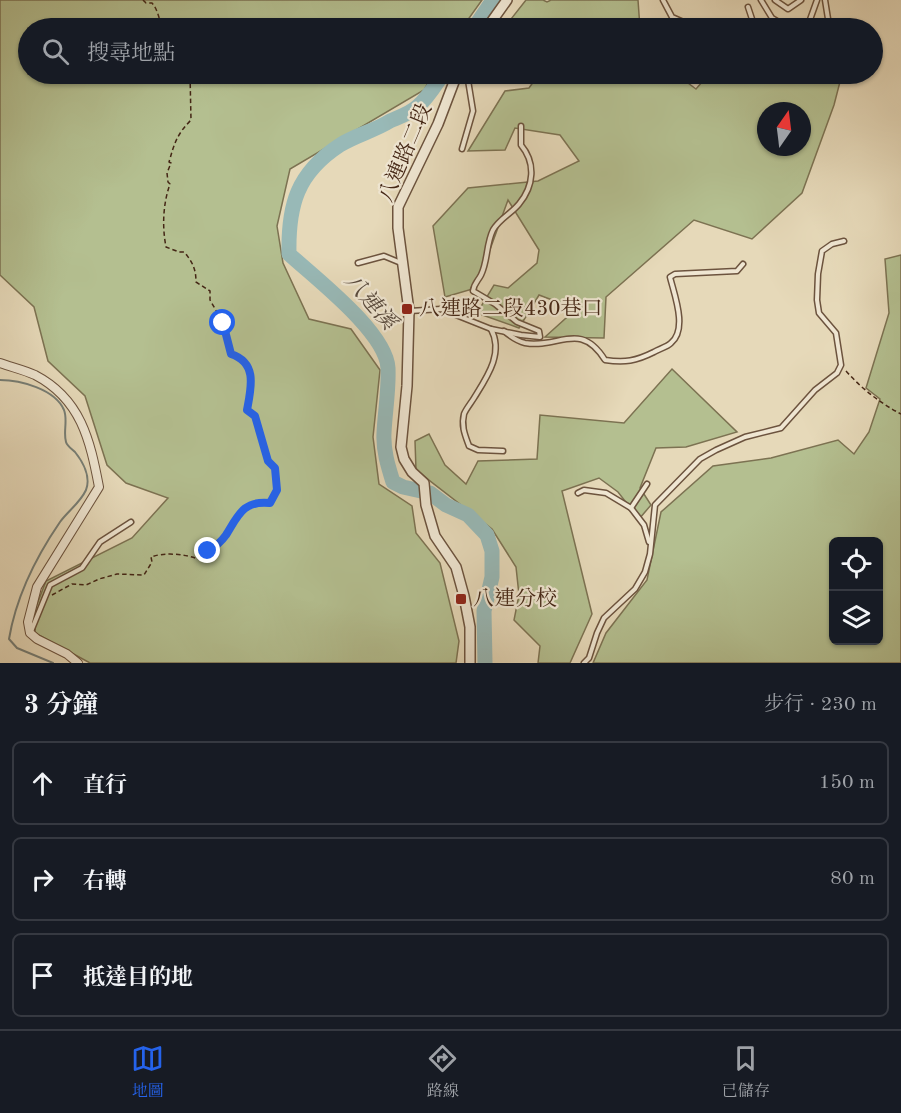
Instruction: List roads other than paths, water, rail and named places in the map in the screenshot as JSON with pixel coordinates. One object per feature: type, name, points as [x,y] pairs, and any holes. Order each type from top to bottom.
[{"type":"street","points":[[494,18],[507,0]]},
{"type":"street","name":"八連路二段","points":[[454,84],[438,124],[398,207],[401,263],[409,311],[407,386],[401,447],[404,459],[412,472],[424,483],[426,505],[435,536],[456,567],[470,627],[470,663]]},
{"type":"street","points":[[0,363],[35,375],[60,392],[73,405],[87,437],[99,487],[37,587],[28,622],[30,633],[37,639],[67,654],[78,663]]},
{"type":"lane","points":[[663,0],[674,18]]},
{"type":"lane","points":[[761,0],[772,18]]},
{"type":"lane","points":[[775,0],[788,9],[801,0]]},
{"type":"lane","points":[[811,18],[817,0]]},
{"type":"lane","points":[[825,0],[828,18]]},
{"type":"lane","points":[[748,7],[752,18]]},
{"type":"lane","points":[[462,149],[473,111],[469,84]]},
{"type":"lane","points":[[409,311],[441,309],[491,328],[540,337],[539,331],[517,321],[473,291],[481,274],[495,227],[519,204],[529,188],[532,174],[528,154],[521,145],[521,126]]},
{"type":"lane","points":[[584,663],[589,658],[604,618],[635,589],[645,572],[655,505],[700,459],[745,437],[781,428],[815,390],[837,373],[841,365],[836,333],[819,313],[818,274],[822,251],[832,244],[844,241]]},
{"type":"lane","points":[[358,263],[384,256],[401,263]]},
{"type":"lane","points":[[504,331],[525,343],[585,339],[598,349],[605,360],[624,363],[671,343],[677,335],[680,316],[670,277],[675,273],[737,271],[743,264]]},
{"type":"lane","points":[[491,328],[496,338],[495,358],[489,374],[465,412],[463,430],[469,446],[478,450],[503,451]]},
{"type":"lane","points":[[631,507],[647,484]]},
{"type":"lane","points":[[578,493],[584,490],[606,493],[631,507],[644,525],[650,546]]},
{"type":"lane","points":[[30,633],[50,585],[82,568],[100,542],[131,522]]},
{"type":"waterway","name":"八連溪","points":[[481,18],[493,0]]},
{"type":"waterway","name":"八連溪","points":[[436,84],[422,103],[405,115],[352,138],[325,156],[314,167],[305,179],[293,205],[289,254],[348,306],[363,322],[384,354],[388,368],[384,446],[393,482],[403,487],[430,493],[446,505],[468,515],[487,535],[492,551],[492,577],[484,611],[485,663]]},
{"type":"waterway","points":[[0,380],[27,384],[53,396],[64,410],[68,446],[81,460],[88,480],[83,495],[60,522],[43,549],[28,578],[12,623],[9,639],[17,648],[53,663]]},
{"type":"place","name":"八連路二段430巷口","points":[[407,309]]},
{"type":"place","name":"八連分校","points":[[461,599]]}]
